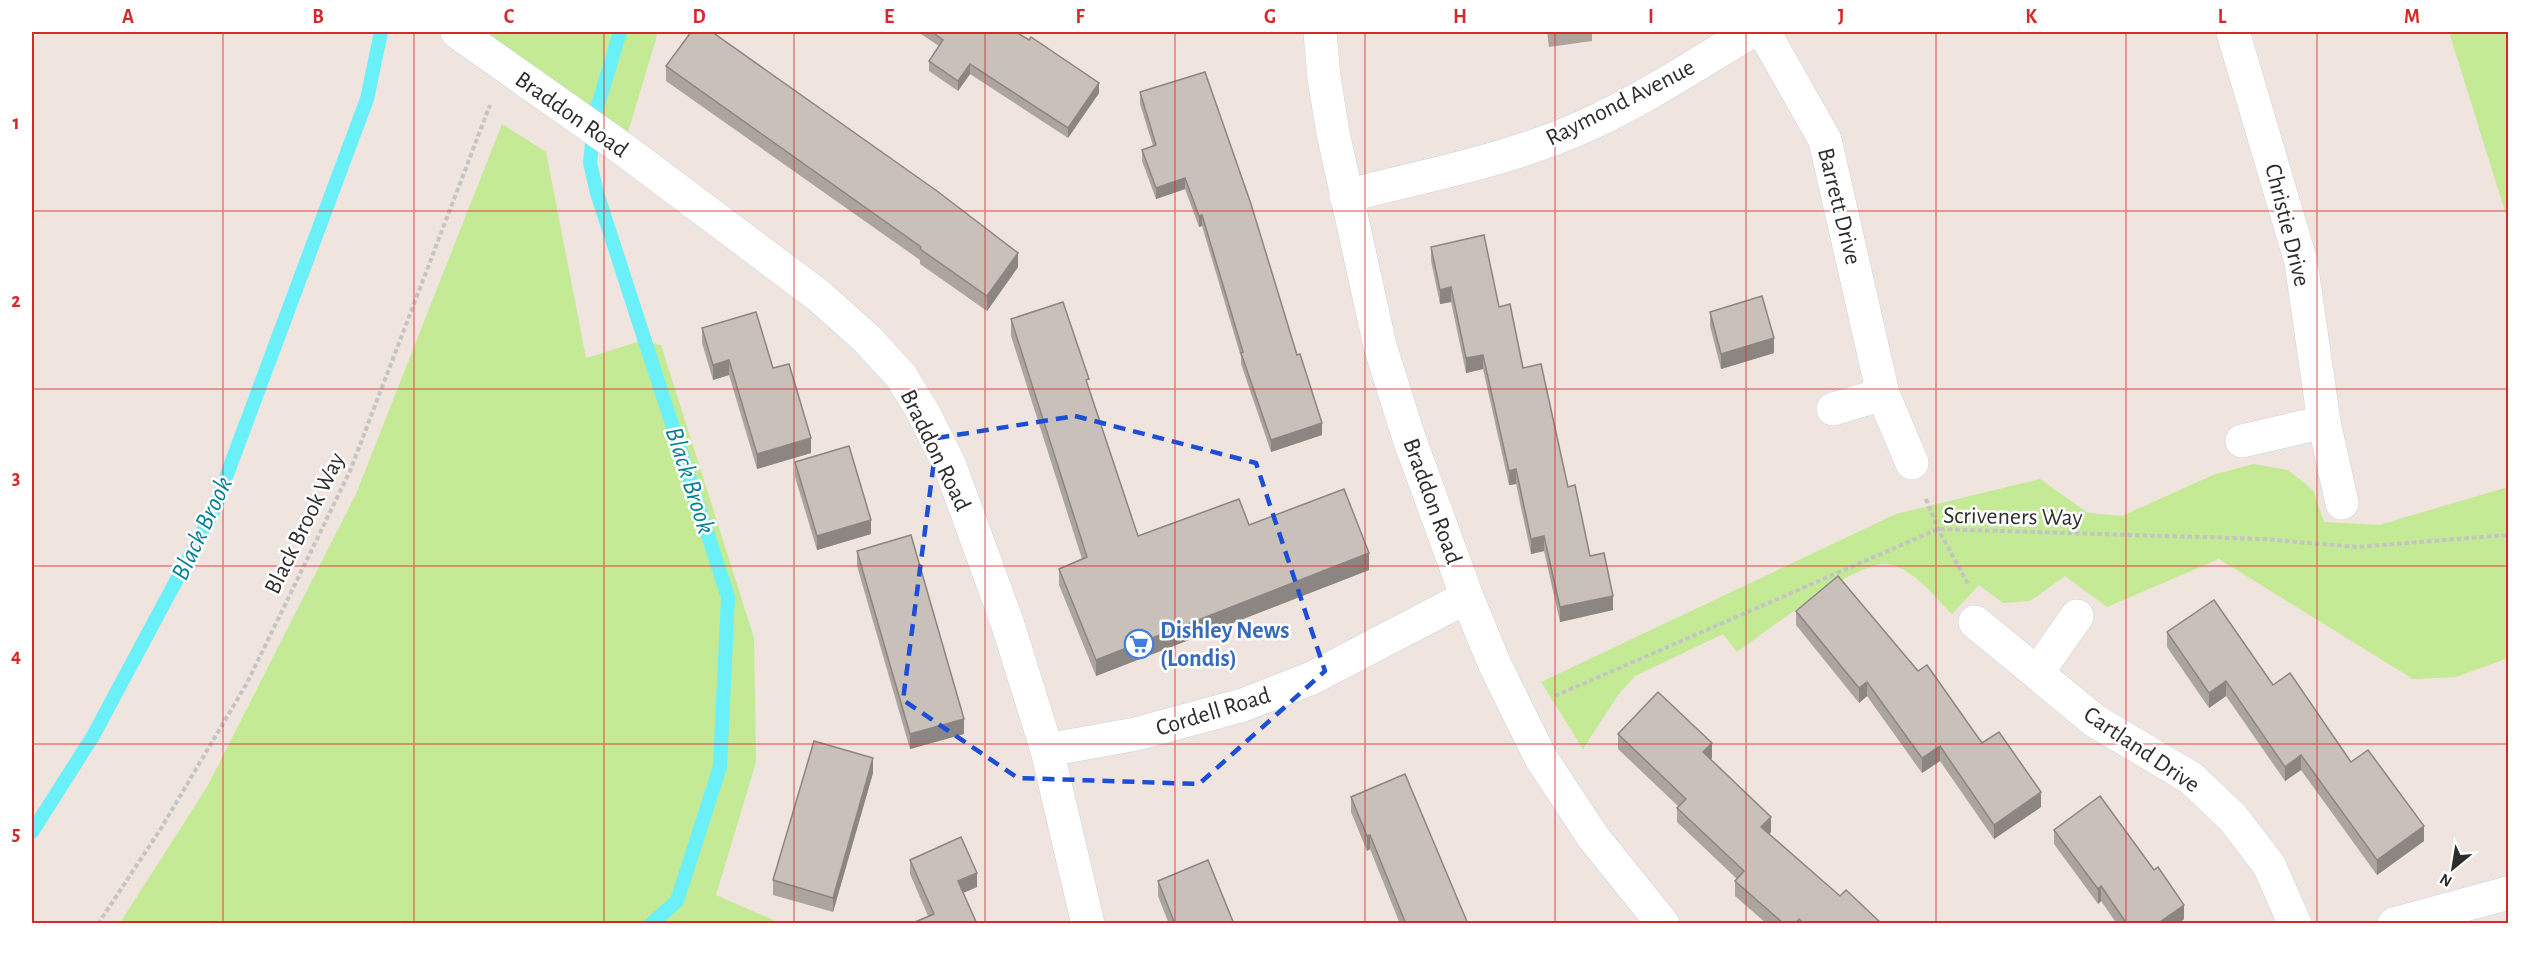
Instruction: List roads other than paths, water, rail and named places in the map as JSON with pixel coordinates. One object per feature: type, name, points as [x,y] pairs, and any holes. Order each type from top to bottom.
[{"type":"street","name":"Braddon Road","points":[[457,32],[623,149],[819,296],[867,339],[901,376],[923,412],[950,466],[1007,622],[1047,750],[1088,924]]},
{"type":"street","name":"Braddon Road","points":[[1320,32],[1324,78],[1346,196],[1380,346],[1409,438],[1467,597],[1495,664],[1541,758],[1593,837],[1663,924]]},
{"type":"street","name":"Raymond Avenue","points":[[1346,196],[1517,152],[1587,125],[1665,84],[1750,32]]},
{"type":"street","name":"Barrett Drive","points":[[1764,32],[1825,140],[1883,394],[1912,463]]},
{"type":"street","name":"Christie Drive","points":[[2233,32],[2301,262],[2324,422],[2342,503]]},
{"type":"street","points":[[1833,409],[1883,394]]},
{"type":"street","points":[[2242,441],[2324,422]]},
{"type":"street","name":"Cordell Road","points":[[1047,750],[1136,734],[1243,705],[1312,678],[1467,597]]},
{"type":"street","points":[[2037,673],[2077,616]]},
{"type":"street","name":"Cartland Drive","points":[[1975,622],[2095,721],[2191,778],[2233,818],[2269,865],[2295,924]]},
{"type":"street","points":[[2394,924],[2508,893]]},
{"type":"waterway","name":"Black Brook","points":[[32,832],[93,736],[213,512],[367,99],[381,32]]},
{"type":"waterway","name":"Black Brook","points":[[620,32],[595,115],[590,163],[597,193],[728,597],[720,767],[677,901],[651,924]]},
{"type":"place","name":"Dishley News (Londis)","points":[[1139,644]]}]
